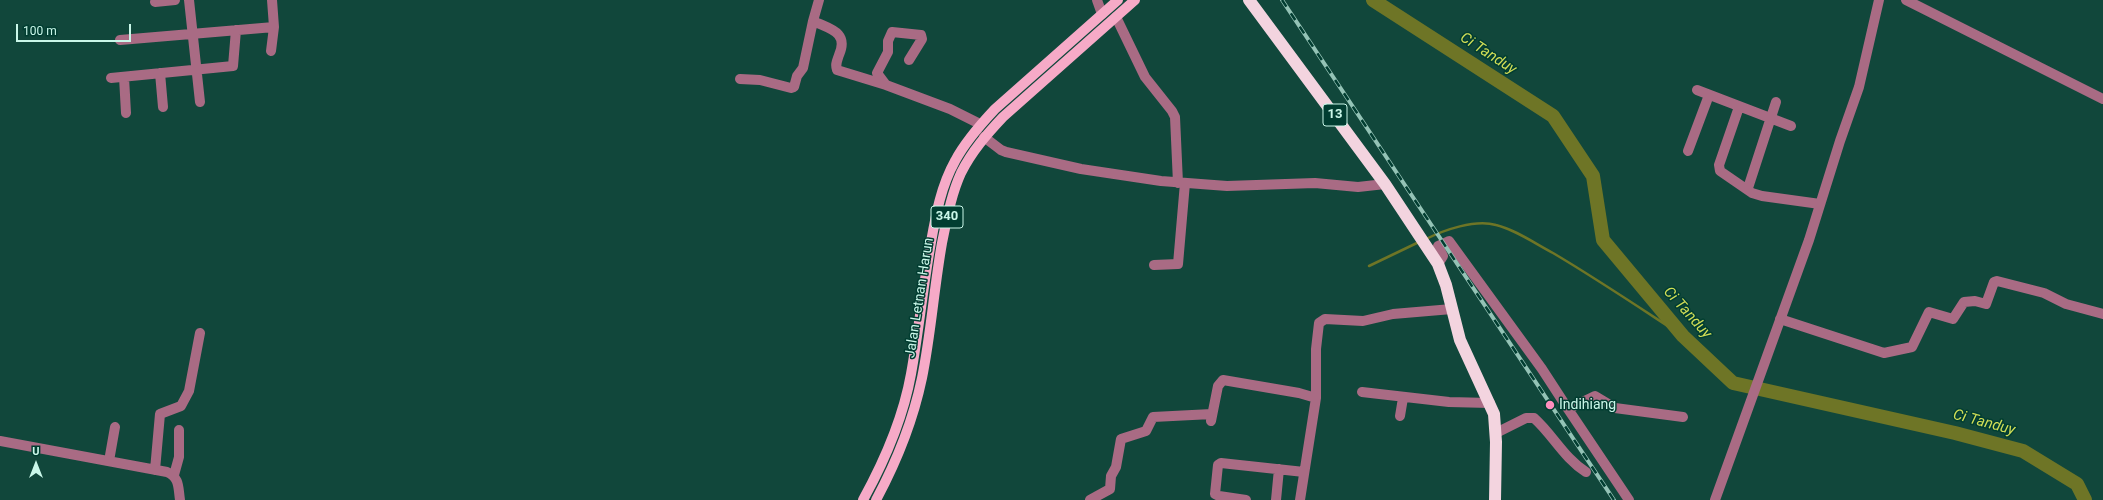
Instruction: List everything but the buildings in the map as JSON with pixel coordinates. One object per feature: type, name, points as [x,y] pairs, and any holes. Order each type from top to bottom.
[{"type":"highway","name":"13","points":[[1249,0],[1385,184],[1438,264],[1460,340],[1490,403],[1496,433],[1495,500]]},
{"type":"main road","name":"Jalan Letnan Harun","points":[[863,500],[888,451],[904,406],[911,375],[928,256],[942,189],[954,162],[980,124],[1118,0]]},
{"type":"main road","name":"Jalan Letnan Harun","points":[[876,500],[898,455],[915,409],[922,377],[936,278],[953,193],[964,167],[984,137],[1003,117],[1135,0]]},
{"type":"main road","points":[[1019,88],[1026,97]]},
{"type":"main road","points":[[888,451],[898,455]]},
{"type":"street","points":[[155,2],[175,0]]},
{"type":"street","points":[[189,0],[194,34],[200,102]]},
{"type":"street","points":[[271,51],[274,27],[272,0]]},
{"type":"street","points":[[740,79],[760,80],[791,88],[794,87],[797,76],[803,68],[819,0]]},
{"type":"street","points":[[1098,0],[1102,14]]},
{"type":"street","points":[[1715,500],[1758,378],[1810,240],[1820,204],[1859,87],[1879,0]]},
{"type":"street","points":[[1906,0],[2103,99]]},
{"type":"street","points":[[1116,17],[1145,77],[1175,117],[1182,183],[1178,264],[1172,266],[1154,264]]},
{"type":"street","points":[[813,21],[840,36],[842,45],[836,62],[837,70],[840,73],[886,85],[950,108],[980,124]]},
{"type":"street","points":[[120,40],[274,27]]},
{"type":"street","points":[[111,78],[196,68],[233,66],[236,30]]},
{"type":"street","points":[[886,85],[877,73],[888,52],[888,40],[892,32],[917,34],[922,37],[909,60]]},
{"type":"street","points":[[160,73],[163,107]]},
{"type":"street","points":[[124,77],[126,113]]},
{"type":"street","points":[[1697,90],[1791,126]]},
{"type":"street","points":[[1688,151],[1710,95]]},
{"type":"street","points":[[1748,188],[1776,102]]},
{"type":"street","points":[[1739,107],[1718,165],[1723,174],[1748,188],[1752,193],[1762,196],[1820,204]]},
{"type":"street","points":[[984,137],[1006,152],[1081,169],[1182,183],[1262,186],[1314,183],[1358,187],[1385,184]]},
{"type":"street","points":[[1438,264],[1442,256],[1438,246],[1449,241],[1542,369],[1629,500]]},
{"type":"street","points":[[1780,319],[1884,353],[1912,347],[1929,312],[1953,319],[1964,302],[1974,301],[1986,304],[1994,282],[1997,281],[2044,293],[2066,304],[2103,314]]},
{"type":"street","points":[[1300,500],[1316,398],[1317,331],[1321,321],[1332,319],[1363,321],[1393,314],[1452,309]]},
{"type":"street","points":[[155,470],[160,414],[181,406],[189,391],[200,333]]},
{"type":"street","points":[[1090,500],[1110,489],[1111,476],[1116,467],[1121,439],[1146,431],[1153,417],[1212,418],[1218,386],[1223,380],[1292,391],[1316,398]]},
{"type":"street","points":[[1362,392],[1403,398],[1449,402],[1490,403]]},
{"type":"street","points":[[1568,409],[1595,396],[1615,408],[1683,417]]},
{"type":"street","points":[[1400,416],[1403,398]]},
{"type":"street","points":[[1496,433],[1526,418],[1534,418],[1555,444],[1577,467],[1586,472]]},
{"type":"street","points":[[109,461],[115,426]]},
{"type":"street","points":[[174,475],[179,457],[179,430]]},
{"type":"street","points":[[0,441],[109,461],[174,475],[178,481],[180,500]]},
{"type":"street","points":[[1246,500],[1219,496],[1215,494],[1218,465],[1220,463],[1304,472]]},
{"type":"street","points":[[1276,500],[1279,470]]},
{"type":"waterway","name":"Ci Tanduy","points":[[1373,0],[1553,116],[1593,176],[1603,240],[1683,336],[1733,383],[1955,433],[2023,451],[2077,484],[2085,500]]},
{"type":"waterway","points":[[1426,239],[1442,232],[1469,224],[1479,223],[1496,225],[1511,230],[1553,253],[1683,336]]},
{"type":"waterway","points":[[1369,266],[1419,242]]},
{"type":"railway","points":[[1282,0],[1614,500]]},
{"type":"place","name":"Indihiang","points":[[1550,405]]}]
